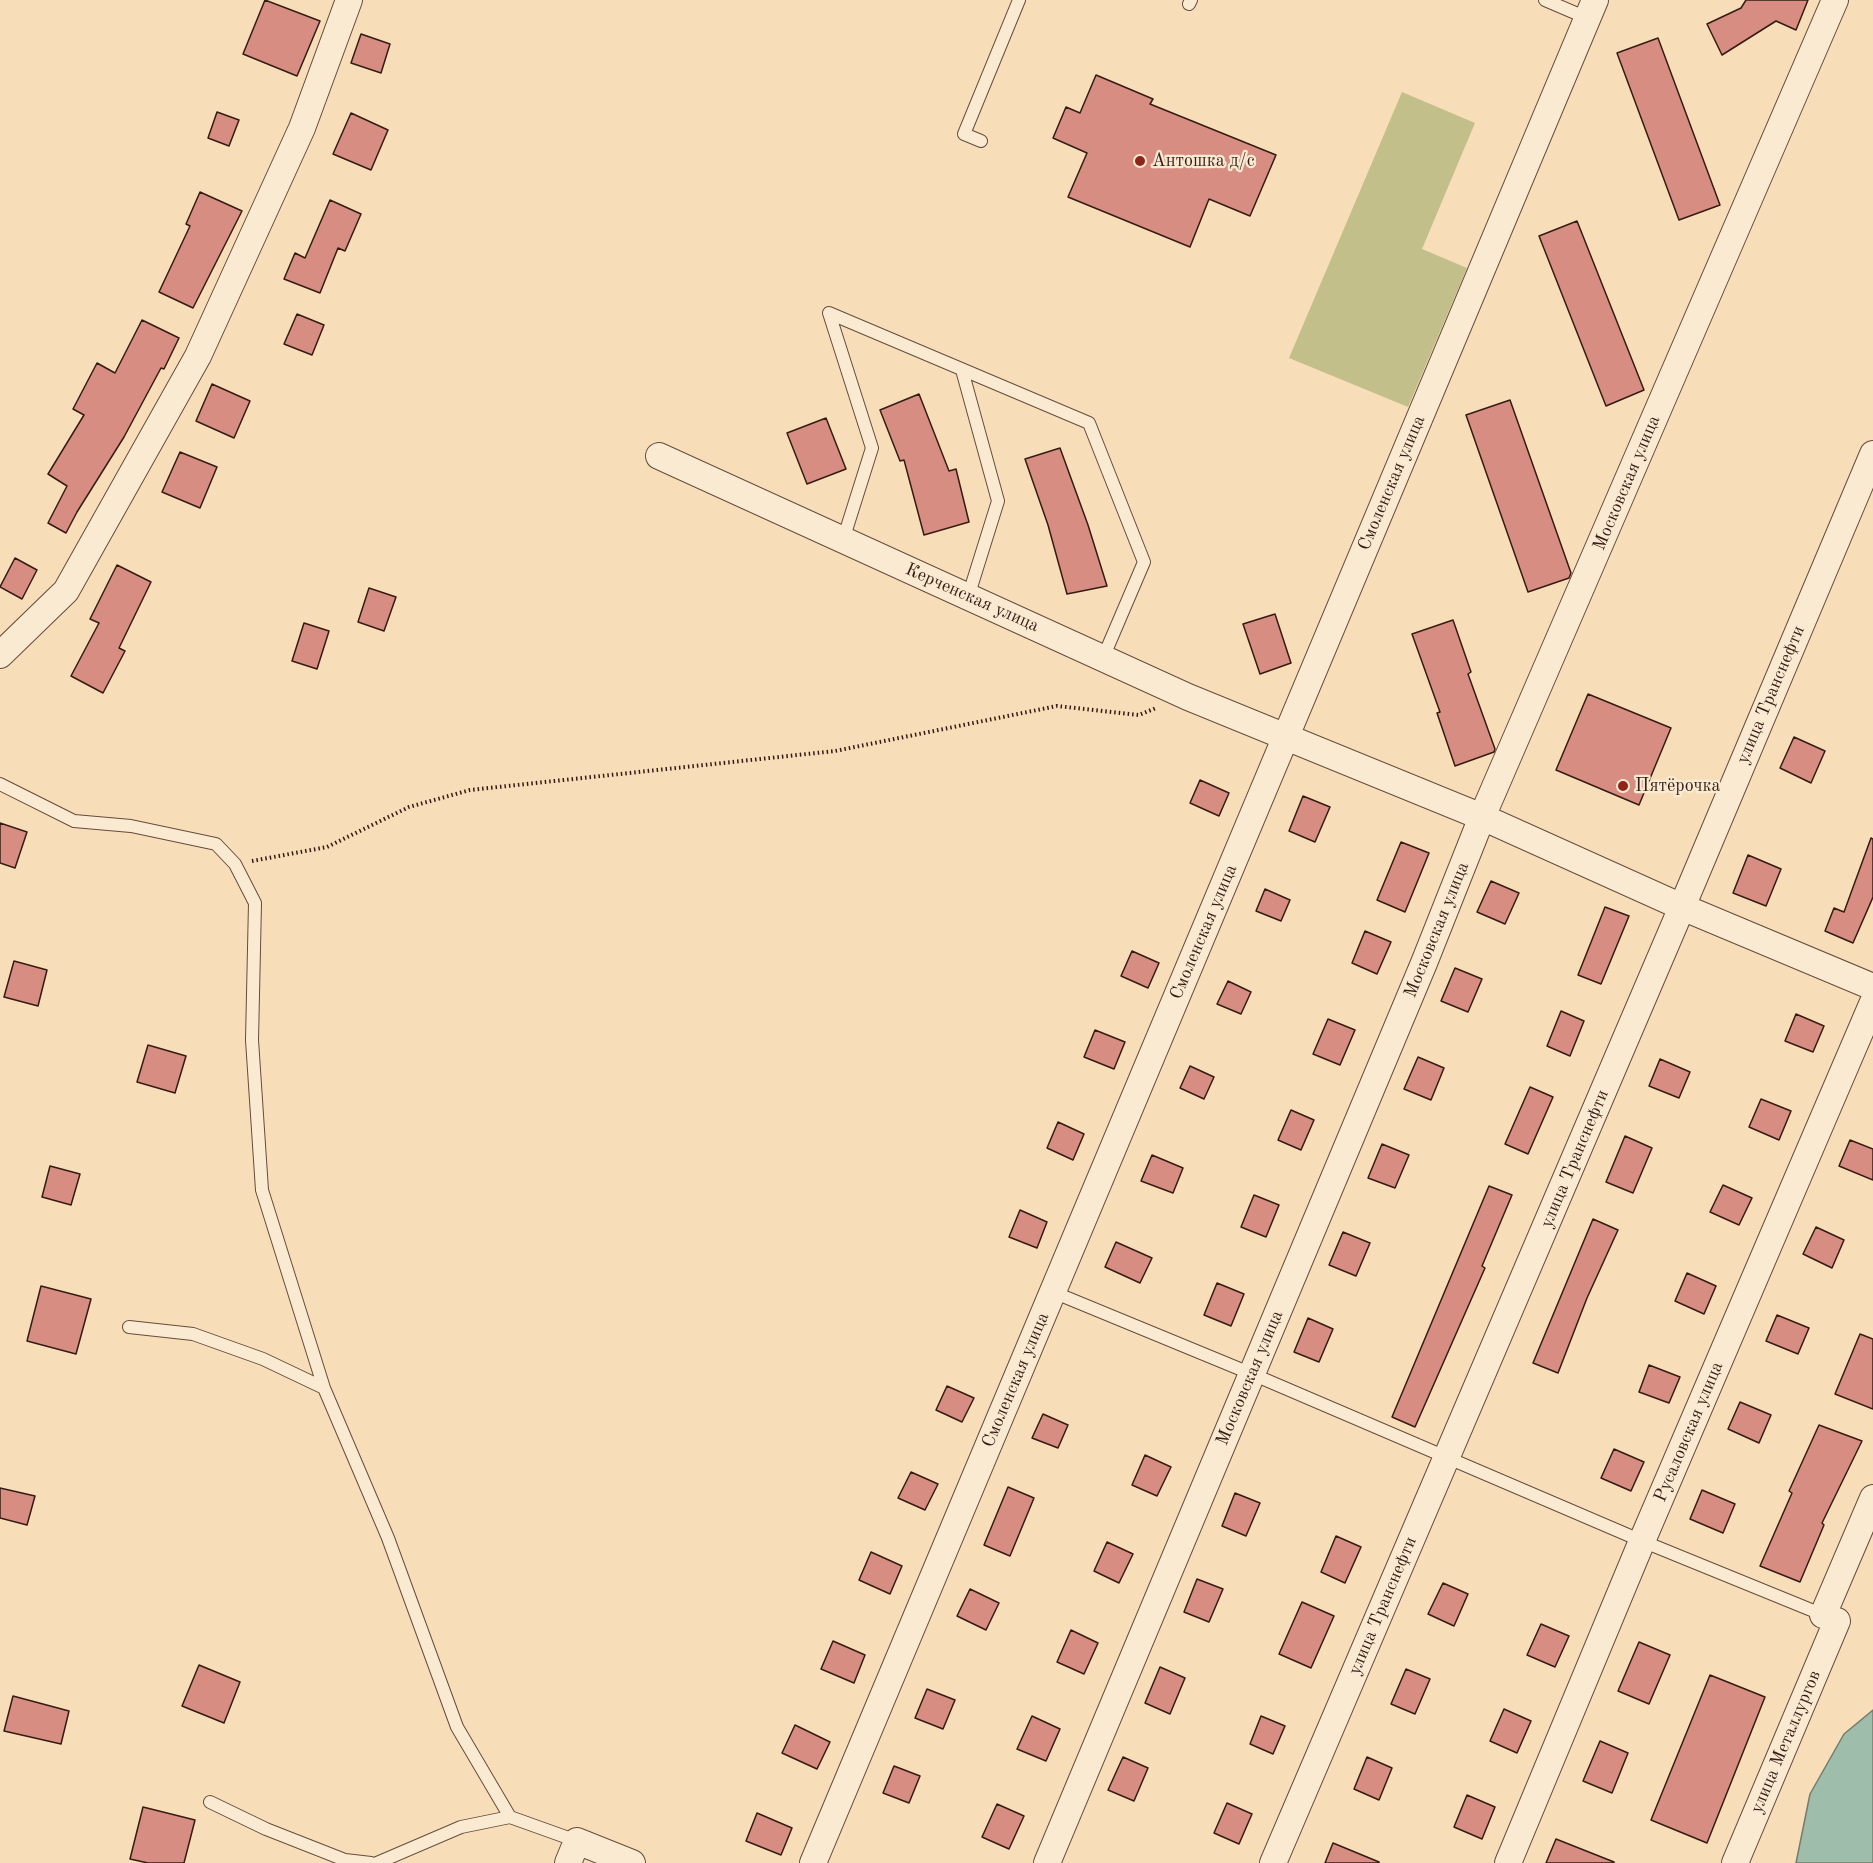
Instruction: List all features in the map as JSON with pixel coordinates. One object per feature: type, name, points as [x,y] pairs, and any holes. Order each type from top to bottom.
[{"type":"street","points":[[0,655],[66,591],[198,356],[302,128],[349,0]]},
{"type":"street","name":"Московская улица","points":[[1047,1863],[1424,963],[1482,817],[1835,0]]},
{"type":"street","name":"Смоленская улица","points":[[813,1863],[1591,9]]},
{"type":"street","name":"улица Транснефти","points":[[1273,1863],[1447,1459],[1873,454]]},
{"type":"street","name":"Керченская улица","points":[[659,456],[1188,697],[1482,817],[1682,907],[1873,987]]},
{"type":"street","name":"Русаловская улица","points":[[1508,1863],[1642,1541],[1873,1002]]},
{"type":"street","name":"улица Металлургов","points":[[1735,1863],[1830,1618],[1873,1498]]},
{"type":"street","points":[[572,1852],[632,1863]]},
{"type":"lane","points":[[981,141],[964,134],[1019,0]]},
{"type":"lane","points":[[1545,0],[1591,9]]},
{"type":"lane","points":[[843,540],[872,448],[829,313],[1089,423],[1144,562],[1103,658]]},
{"type":"lane","points":[[962,369],[998,501],[968,597]]},
{"type":"lane","points":[[0,784],[74,821],[131,826],[216,844],[235,864],[255,903],[252,1040],[262,1190],[324,1388],[388,1538],[457,1727],[510,1816],[572,1852]]},
{"type":"lane","points":[[1053,1292],[1830,1618]]},
{"type":"lane","points":[[129,1327],[193,1334],[263,1359],[324,1388]]},
{"type":"lane","points":[[210,1802],[266,1829],[345,1860],[371,1863]]},
{"type":"lane","points":[[377,1863],[460,1827],[510,1816]]},
{"type":"path","points":[[235,864],[327,847],[409,807],[470,790],[835,751],[1057,706],[1139,714],[1188,697]]},
{"type":"shaded area","points":[[1402,92],[1475,123],[1422,249],[1467,268],[1408,407],[1289,358]]},
{"type":"shaded area","points":[[1873,1710],[1873,1863],[1796,1863],[1810,1794],[1844,1734]]},
{"type":"building","points":[[265,0],[320,21],[297,76],[243,54]]},
{"type":"building","points":[[1746,0],[1808,0],[1796,30],[1776,21],[1722,55],[1707,24],[1741,8]]},
{"type":"building","points":[[361,34],[390,44],[381,73],[351,63]]},
{"type":"building","points":[[1658,38],[1720,205],[1679,220],[1617,53]]},
{"type":"building","name":"Антошка д/с","points":[[1096,75],[1153,99],[1150,104],[1276,155],[1250,216],[1209,199],[1190,247],[1068,197],[1087,153],[1053,138],[1066,107],[1080,113]]},
{"type":"building","points":[[217,112],[239,120],[229,146],[208,138]]},
{"type":"building","points":[[351,113],[388,130],[371,170],[333,154]]},
{"type":"building","points":[[200,192],[242,211],[193,308],[159,292],[190,226],[186,224]]},
{"type":"building","points":[[330,200],[361,214],[345,251],[338,248],[320,293],[284,279],[295,253],[305,258]]},
{"type":"building","points":[[1577,221],[1644,390],[1606,406],[1539,236]]},
{"type":"building","points":[[297,314],[324,325],[312,355],[284,344]]},
{"type":"building","points":[[142,320],[179,338],[164,369],[161,368],[124,437],[66,533],[48,523],[67,486],[48,474],[84,415],[73,409],[97,363],[115,373]]},
{"type":"building","points":[[212,384],[250,401],[234,438],[196,421]]},
{"type":"building","points":[[919,394],[949,471],[956,469],[969,522],[924,535],[904,460],[900,461],[880,410]]},
{"type":"building","points":[[1510,400],[1571,573],[1569,578],[1528,592],[1466,415]]},
{"type":"building","points":[[826,418],[846,469],[807,484],[787,433]]},
{"type":"building","points":[[1060,448],[1107,586],[1067,594],[1048,525],[1025,459]]},
{"type":"building","points":[[180,452],[217,467],[200,508],[162,492]]},
{"type":"building","points":[[15,558],[37,570],[22,599],[0,587]]},
{"type":"building","points":[[117,565],[151,582],[119,648],[125,651],[103,693],[71,676],[99,623],[90,619]]},
{"type":"building","points":[[369,588],[396,597],[384,631],[358,622]]},
{"type":"building","points":[[1275,614],[1291,663],[1260,674],[1243,624]]},
{"type":"building","points":[[1453,620],[1471,672],[1468,674],[1495,749],[1494,752],[1455,766],[1437,713],[1440,712],[1412,634]]},
{"type":"building","points":[[304,623],[329,631],[317,669],[292,661]]},
{"type":"building","points":[[1588,694],[1671,728],[1639,805],[1556,770]]},
{"type":"building","points":[[1794,737],[1825,751],[1811,783],[1780,768]]},
{"type":"building","points":[[1200,780],[1229,793],[1219,816],[1190,803]]},
{"type":"building","points":[[1303,796],[1330,807],[1315,842],[1289,831]]},
{"type":"building","points":[[0,823],[27,832],[15,868],[0,863]]},
{"type":"building","points":[[1871,838],[1873,839],[1873,897],[1853,943],[1825,931],[1834,908],[1844,912]]},
{"type":"building","points":[[1401,842],[1429,853],[1405,912],[1377,900]]},
{"type":"building","points":[[1748,855],[1781,869],[1766,906],[1733,893]]},
{"type":"building","points":[[1491,881],[1519,893],[1505,924],[1477,912]]},
{"type":"building","points":[[1265,889],[1290,900],[1281,921],[1256,911]]},
{"type":"building","points":[[1605,907],[1629,916],[1601,984],[1578,975]]},
{"type":"building","points":[[1365,931],[1391,942],[1377,974],[1352,963]]},
{"type":"building","points":[[1132,951],[1159,963],[1148,988],[1121,976]]},
{"type":"building","points":[[14,961],[47,970],[38,1006],[4,997]]},
{"type":"building","points":[[1455,968],[1482,979],[1468,1012],[1441,1001]]},
{"type":"building","points":[[1228,981],[1251,992],[1241,1014],[1217,1004]]},
{"type":"building","points":[[1561,1011],[1584,1021],[1570,1056],[1547,1046]]},
{"type":"building","points":[[1796,1014],[1824,1026],[1813,1052],[1785,1041]]},
{"type":"building","points":[[1328,1019],[1355,1030],[1340,1065],[1313,1054]]},
{"type":"building","points":[[1095,1030],[1125,1042],[1114,1069],[1084,1057]]},
{"type":"building","points":[[148,1045],[186,1056],[175,1093],[137,1082]]},
{"type":"building","points":[[1418,1057],[1444,1068],[1431,1100],[1404,1089]]},
{"type":"building","points":[[1660,1059],[1690,1072],[1679,1098],[1649,1086]]},
{"type":"building","points":[[1190,1066],[1214,1077],[1204,1099],[1180,1088]]},
{"type":"building","points":[[1530,1087],[1553,1097],[1528,1154],[1505,1144]]},
{"type":"building","points":[[1761,1099],[1791,1111],[1779,1140],[1749,1127]]},
{"type":"building","points":[[1291,1110],[1314,1120],[1301,1150],[1278,1140]]},
{"type":"building","points":[[1058,1122],[1084,1134],[1073,1160],[1047,1148]]},
{"type":"building","points":[[1625,1136],[1652,1148],[1633,1193],[1606,1182]]},
{"type":"building","points":[[1850,1140],[1873,1149],[1873,1180],[1839,1166]]},
{"type":"building","points":[[1382,1144],[1409,1155],[1395,1188],[1368,1178]]},
{"type":"building","points":[[1152,1155],[1183,1168],[1173,1193],[1141,1181]]},
{"type":"building","points":[[50,1166],[80,1174],[71,1205],[42,1197]]},
{"type":"building","points":[[1723,1185],[1752,1198],[1739,1225],[1710,1212]]},
{"type":"building","points":[[1489,1186],[1512,1195],[1482,1266],[1485,1268],[1415,1427],[1392,1417]]},
{"type":"building","points":[[1254,1195],[1279,1205],[1266,1237],[1241,1227]]},
{"type":"building","points":[[1020,1210],[1047,1222],[1037,1248],[1009,1237]]},
{"type":"building","points":[[1593,1219],[1618,1230],[1587,1298],[1558,1373],[1533,1363]]},
{"type":"building","points":[[1816,1227],[1844,1240],[1832,1268],[1803,1254]]},
{"type":"building","points":[[1343,1232],[1370,1243],[1356,1276],[1329,1265]]},
{"type":"building","points":[[1116,1242],[1152,1258],[1140,1283],[1105,1267]]},
{"type":"building","points":[[1687,1273],[1716,1286],[1704,1314],[1675,1301]]},
{"type":"building","points":[[1217,1283],[1244,1294],[1231,1326],[1204,1315]]},
{"type":"building","points":[[41,1286],[91,1299],[76,1354],[27,1341]]},
{"type":"building","points":[[1777,1315],[1809,1328],[1798,1354],[1766,1341]]},
{"type":"building","points":[[1308,1318],[1333,1329],[1319,1362],[1294,1352]]},
{"type":"building","points":[[1860,1334],[1873,1339],[1873,1409],[1835,1394]]},
{"type":"building","points":[[1649,1365],[1680,1377],[1669,1403],[1639,1392]]},
{"type":"building","points":[[947,1386],[974,1398],[962,1422],[936,1410]]},
{"type":"building","points":[[1740,1402],[1771,1415],[1759,1443],[1728,1429]]},
{"type":"building","points":[[1043,1414],[1068,1425],[1058,1448],[1032,1438]]},
{"type":"building","points":[[1819,1425],[1862,1441],[1822,1523],[1824,1525],[1800,1582],[1760,1566],[1792,1493],[1789,1491]]},
{"type":"building","points":[[1614,1449],[1644,1462],[1631,1491],[1601,1478]]},
{"type":"building","points":[[1145,1455],[1171,1467],[1157,1496],[1132,1485]]},
{"type":"building","points":[[911,1472],[938,1484],[925,1510],[898,1498]]},
{"type":"building","points":[[1008,1487],[1034,1498],[1010,1556],[984,1545]]},
{"type":"building","points":[[0,1488],[35,1496],[27,1525],[0,1518]]},
{"type":"building","points":[[1702,1490],[1735,1504],[1723,1533],[1690,1519]]},
{"type":"building","points":[[1235,1493],[1260,1503],[1246,1536],[1222,1526]]},
{"type":"building","points":[[1336,1536],[1361,1547],[1345,1583],[1321,1572]]},
{"type":"building","points":[[1107,1542],[1133,1554],[1119,1583],[1094,1571]]},
{"type":"building","points":[[871,1552],[902,1566],[890,1594],[859,1580]]},
{"type":"building","points":[[1197,1579],[1223,1589],[1209,1622],[1184,1612]]},
{"type":"building","points":[[1443,1583],[1468,1594],[1454,1626],[1428,1614]]},
{"type":"building","points":[[970,1589],[999,1603],[986,1630],[957,1616]]},
{"type":"building","points":[[1302,1602],[1334,1616],[1311,1668],[1279,1654]]},
{"type":"building","points":[[1541,1624],[1569,1636],[1555,1667],[1527,1655]]},
{"type":"building","points":[[1071,1630],[1098,1643],[1084,1674],[1057,1662]]},
{"type":"building","points":[[833,1641],[865,1655],[854,1683],[821,1669]]},
{"type":"building","points":[[1639,1642],[1670,1655],[1649,1704],[1618,1691]]},
{"type":"building","points":[[199,1665],[240,1682],[224,1723],[182,1706]]},
{"type":"building","points":[[1160,1667],[1185,1678],[1170,1714],[1145,1703]]},
{"type":"building","points":[[1406,1669],[1430,1679],[1415,1714],[1391,1704]]},
{"type":"building","points":[[1710,1675],[1765,1697],[1707,1843],[1651,1820]]},
{"type":"building","points":[[927,1689],[955,1700],[943,1729],[915,1718]]},
{"type":"building","points":[[13,1696],[69,1711],[61,1744],[4,1731]]},
{"type":"building","points":[[1504,1709],[1531,1721],[1517,1753],[1490,1741]]},
{"type":"building","points":[[1032,1716],[1060,1729],[1046,1761],[1017,1749]]},
{"type":"building","points":[[1261,1716],[1285,1726],[1273,1754],[1250,1744]]},
{"type":"building","points":[[795,1725],[830,1742],[817,1769],[782,1753]]},
{"type":"building","points":[[1600,1741],[1628,1753],[1612,1793],[1583,1781]]},
{"type":"building","points":[[1123,1757],[1148,1768],[1134,1801],[1108,1790]]},
{"type":"building","points":[[1367,1757],[1392,1768],[1379,1800],[1354,1789]]},
{"type":"building","points":[[894,1766],[920,1776],[909,1803],[883,1793]]},
{"type":"building","points":[[1467,1795],[1495,1807],[1482,1839],[1454,1827]]},
{"type":"building","points":[[1227,1803],[1252,1814],[1239,1844],[1214,1833]]},
{"type":"building","points":[[997,1804],[1024,1816],[1009,1849],[982,1837]]},
{"type":"building","points":[[143,1807],[195,1820],[184,1863],[148,1863],[130,1859]]},
{"type":"building","points":[[757,1813],[792,1828],[781,1855],[746,1841]]},
{"type":"building","points":[[1556,1839],[1614,1862],[1614,1863],[1546,1863]]},
{"type":"building","points":[[1333,1843],[1379,1862],[1379,1863],[1325,1863]]},
{"type":"place","name":"Антошка д/с","points":[[1140,161]]},
{"type":"place","name":"Пятёрочка","points":[[1623,786]]}]
